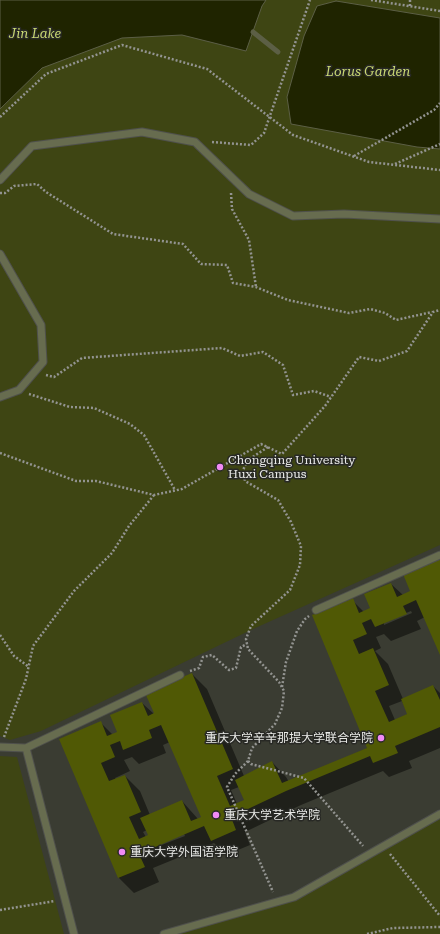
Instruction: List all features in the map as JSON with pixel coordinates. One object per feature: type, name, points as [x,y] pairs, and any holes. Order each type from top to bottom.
[{"type":"lane","points":[[0,180],[32,146],[142,132],[195,142],[249,194],[293,216],[344,214],[440,219]]},
{"type":"lane","points":[[0,254],[41,325],[43,362],[19,390],[0,397]]},
{"type":"lane","points":[[316,610],[440,555]]},
{"type":"lane","points":[[0,746],[26,748],[180,675]]},
{"type":"lane","points":[[26,748],[74,934]]},
{"type":"lane","points":[[164,934],[294,897],[440,814]]},
{"type":"path","points":[[195,142],[251,145],[264,133],[310,0]]},
{"type":"path","points":[[371,0],[440,11]]},
{"type":"path","points":[[410,0],[410,6]]},
{"type":"path","points":[[0,117],[46,74],[122,45],[207,69],[293,135],[369,162],[440,170]]},
{"type":"path","points":[[353,156],[434,110],[440,103]]},
{"type":"path","points":[[394,165],[440,144]]},
{"type":"path","points":[[433,148],[440,147]]},
{"type":"path","points":[[231,176],[232,209],[249,240],[256,287]]},
{"type":"path","points":[[0,193],[5,193],[14,186],[38,184],[46,192],[113,234],[183,244],[201,264],[227,265],[232,282],[256,287],[288,300],[349,313],[370,308],[386,313],[396,320],[440,310]]},
{"type":"path","points":[[0,453],[76,481],[96,481],[154,495],[182,489],[261,444],[282,454],[325,406],[359,357],[379,361],[407,351],[432,312]]},
{"type":"path","points":[[33,374],[54,377],[82,358],[222,348],[240,356],[263,352],[283,364],[293,395],[314,391],[331,397]]},
{"type":"path","points":[[19,390],[70,407],[94,408],[130,424],[144,435],[175,490]]},
{"type":"path","points":[[268,447],[248,460],[243,470],[245,481],[278,500],[291,522],[301,546],[300,566],[290,590],[251,626],[246,639],[248,649],[282,687],[284,691],[282,708],[275,724],[252,748],[248,761],[235,774],[227,787],[274,893]]},
{"type":"path","points":[[4,737],[26,679],[33,646],[74,591],[112,553],[129,526],[154,495]]},
{"type":"path","points":[[282,687],[286,662],[297,631],[305,619],[316,610]]},
{"type":"path","points":[[0,635],[14,656],[29,667]]},
{"type":"path","points":[[180,675],[199,668],[203,657],[212,655],[230,670],[236,668],[241,647],[247,644]]},
{"type":"path","points":[[248,761],[251,764],[304,778],[370,854]]},
{"type":"path","points":[[384,846],[440,916]]},
{"type":"path","points":[[0,910],[65,900]]},
{"type":"path","points":[[367,934],[393,928],[440,927]]},
{"type":"shaded area","name":"Chongqing University Huxi Campus","points":[[0,0],[440,0],[440,934],[0,934]]},
{"type":"shaded area","name":"Chongqing University Huxi Campus","points":[[266,0],[440,0],[440,18],[336,1],[417,147],[440,149],[440,545],[253,629],[41,731],[10,740],[0,736],[0,109],[42,68],[122,38],[181,35],[246,51],[262,5]]},
{"type":"shaded area","points":[[0,756],[17,757],[64,934],[0,934]]},
{"type":"shaded area","points":[[440,814],[440,934],[164,934],[294,897]]},
{"type":"water","name":"Jin Lake","points":[[0,0],[266,0],[262,6],[246,51],[182,35],[122,38],[42,68],[0,109]]},
{"type":"water","name":"Lorus Garden","points":[[336,1],[440,18],[440,149],[417,147],[291,124],[287,97],[304,36],[317,6]]},
{"type":"building","points":[[440,559],[440,655],[416,600],[403,606],[407,614],[375,627],[371,619],[362,623],[367,634],[353,640],[359,654],[373,648],[389,685],[375,691],[389,722],[407,714],[401,699],[433,685],[440,700],[440,727],[395,746],[398,753],[373,763],[370,756],[286,791],[231,817],[236,830],[211,841],[204,826],[139,854],[145,867],[118,878],[59,739],[101,721],[107,736],[117,732],[110,715],[142,702],[148,716],[154,713],[145,693],[192,673],[233,769],[217,776],[230,806],[244,800],[235,780],[272,761],[282,783],[367,748],[312,615],[353,598],[359,613],[370,608],[364,594],[391,583],[397,597],[410,591],[403,574]],"holes":[[[161,725],[201,817],[191,821],[182,800],[140,818],[148,835],[139,839],[129,817],[141,812],[125,775],[109,781],[101,763],[115,757],[110,745],[120,741],[123,750],[152,738],[149,730]]]},
{"type":"waterway","points":[[253,32],[278,52]]},
{"type":"place","name":"Chongqing University Huxi Campus","points":[[220,467]]},
{"type":"place","name":"重庆大学辛辛那提大学联合学院","points":[[381,738]]},
{"type":"place","name":"重庆大学艺术学院","points":[[216,815]]},
{"type":"place","name":"重庆大学外国语学院","points":[[122,852]]}]
